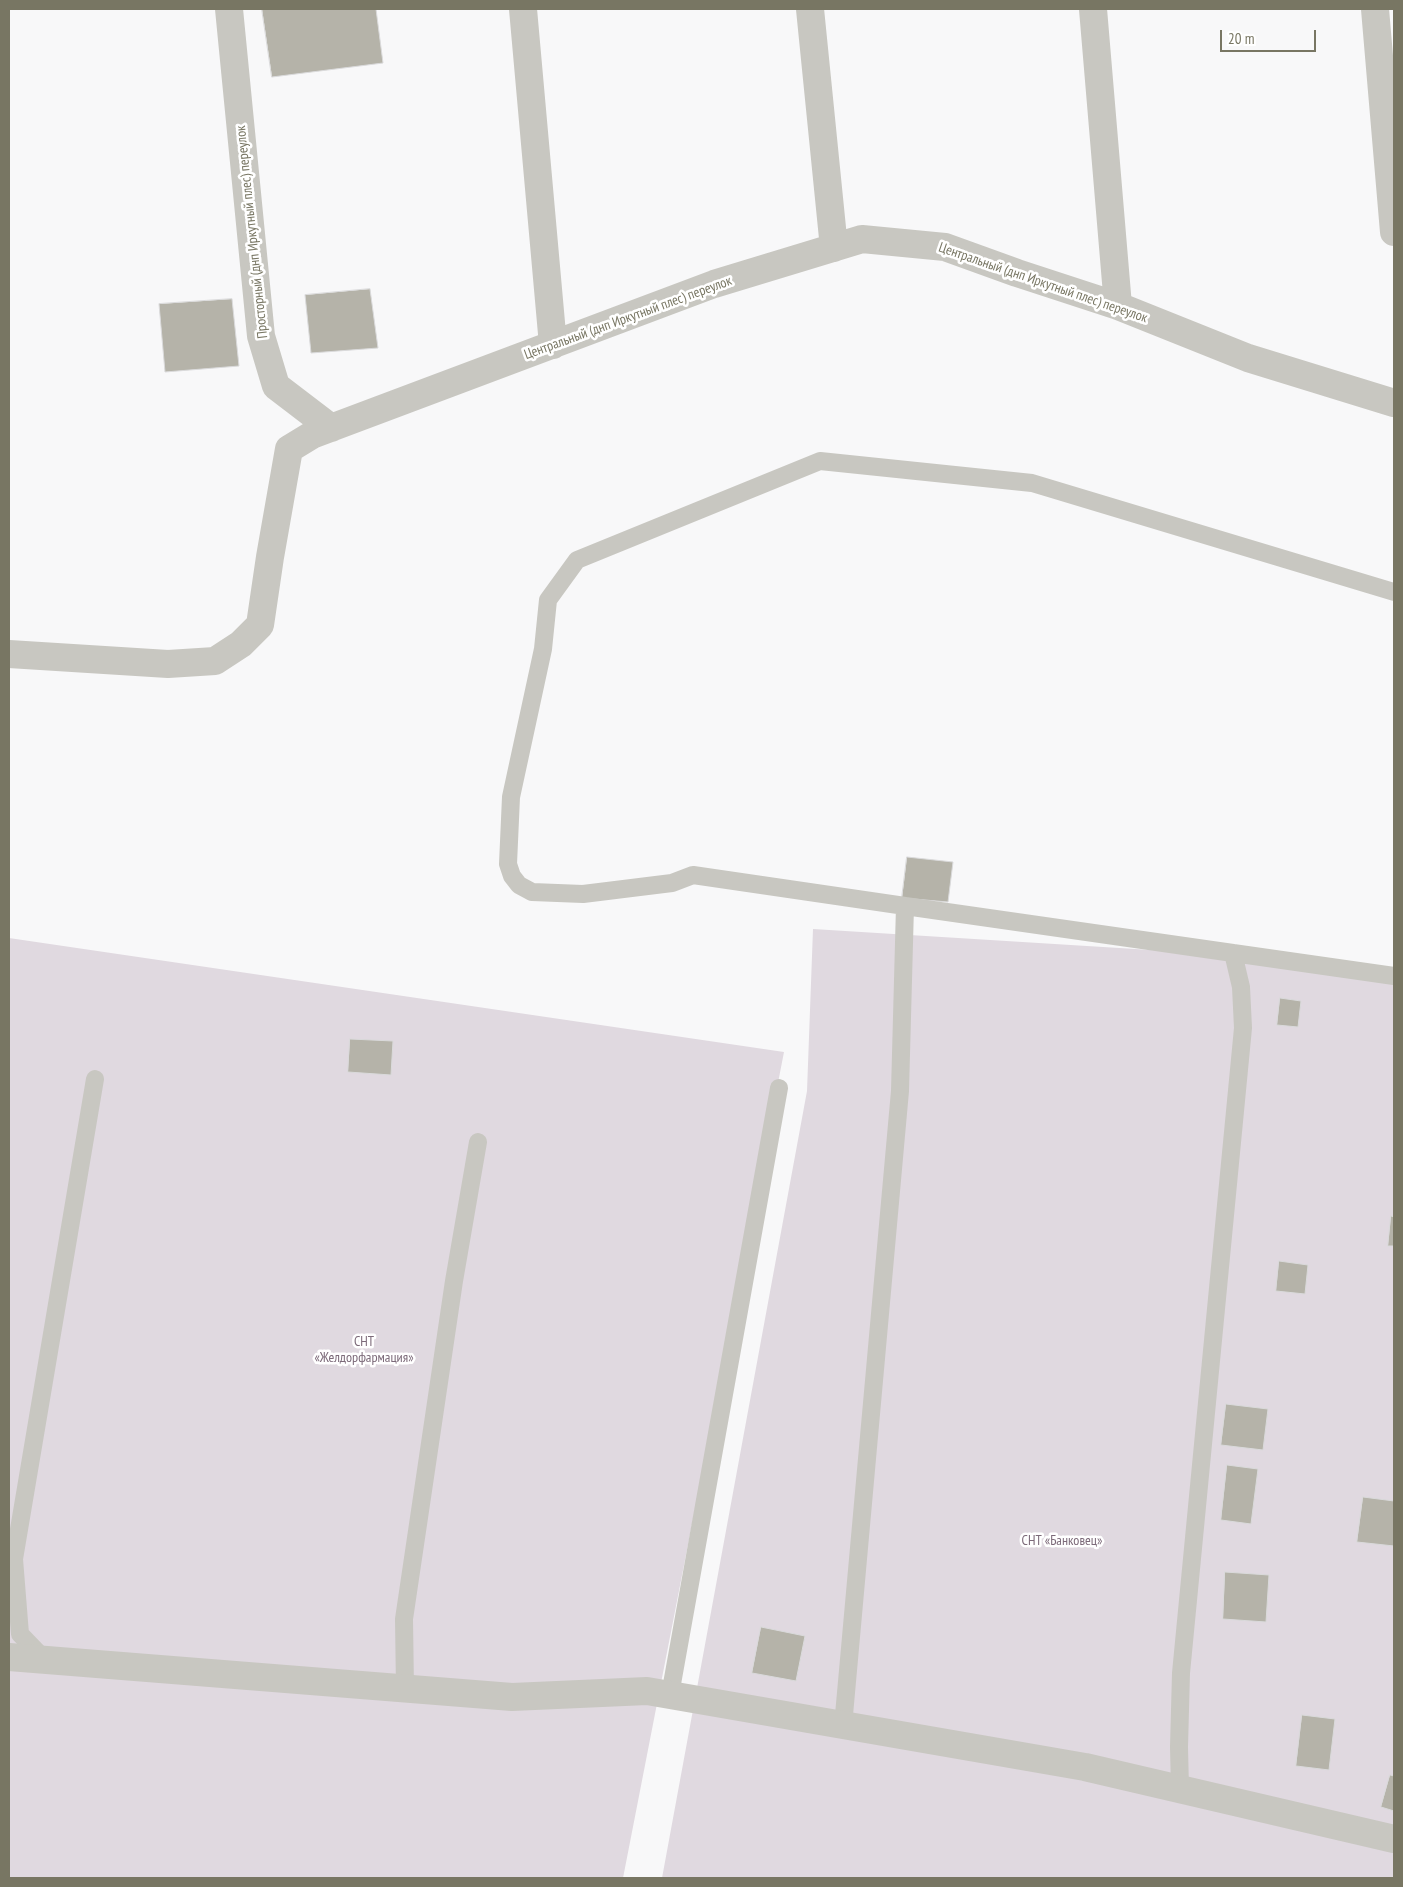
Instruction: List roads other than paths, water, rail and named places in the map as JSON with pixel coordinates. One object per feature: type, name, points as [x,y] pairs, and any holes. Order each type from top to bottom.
[{"type":"street","name":"Просторный (днп Иркутный плес) переулок","points":[[229,9],[261,336],[276,386],[331,428]]},
{"type":"street","points":[[523,9],[553,345]]},
{"type":"street","points":[[810,9],[834,248]]},
{"type":"street","points":[[1093,9],[1118,306]]},
{"type":"street","points":[[1375,9],[1394,232]]},
{"type":"street","name":"Центральный (днп Иркутный плес) переулок","points":[[9,654],[168,664],[215,661],[241,644],[260,625],[289,449],[312,435],[714,284],[862,239],[946,247],[1016,273],[1118,306],[1248,358],[1394,403]]},
{"type":"street","points":[[9,1657],[512,1698],[647,1691],[1085,1767],[1394,1839]]},
{"type":"lane","points":[[1394,592],[1032,483],[820,461],[577,560],[548,600],[543,649],[515,775],[509,818],[508,864],[512,876],[519,885],[532,892],[583,894],[672,883],[693,875],[1394,976]]},
{"type":"lane","points":[[843,1726],[900,1091],[905,906]]},
{"type":"lane","points":[[1180,1789],[1178,1747],[1182,1673],[1243,1028],[1241,987],[1233,953]]},
{"type":"lane","points":[[46,1661],[20,1634],[14,1559],[95,1079]]},
{"type":"lane","points":[[670,1695],[779,1088]]},
{"type":"lane","points":[[405,1689],[404,1620],[454,1281],[478,1142]]},
{"type":"park label","name":"СНТ «Желдорфармация»","points":[[364,1350]]},
{"type":"park label","name":"СНТ «Банковец»","points":[[1062,1541]]}]
